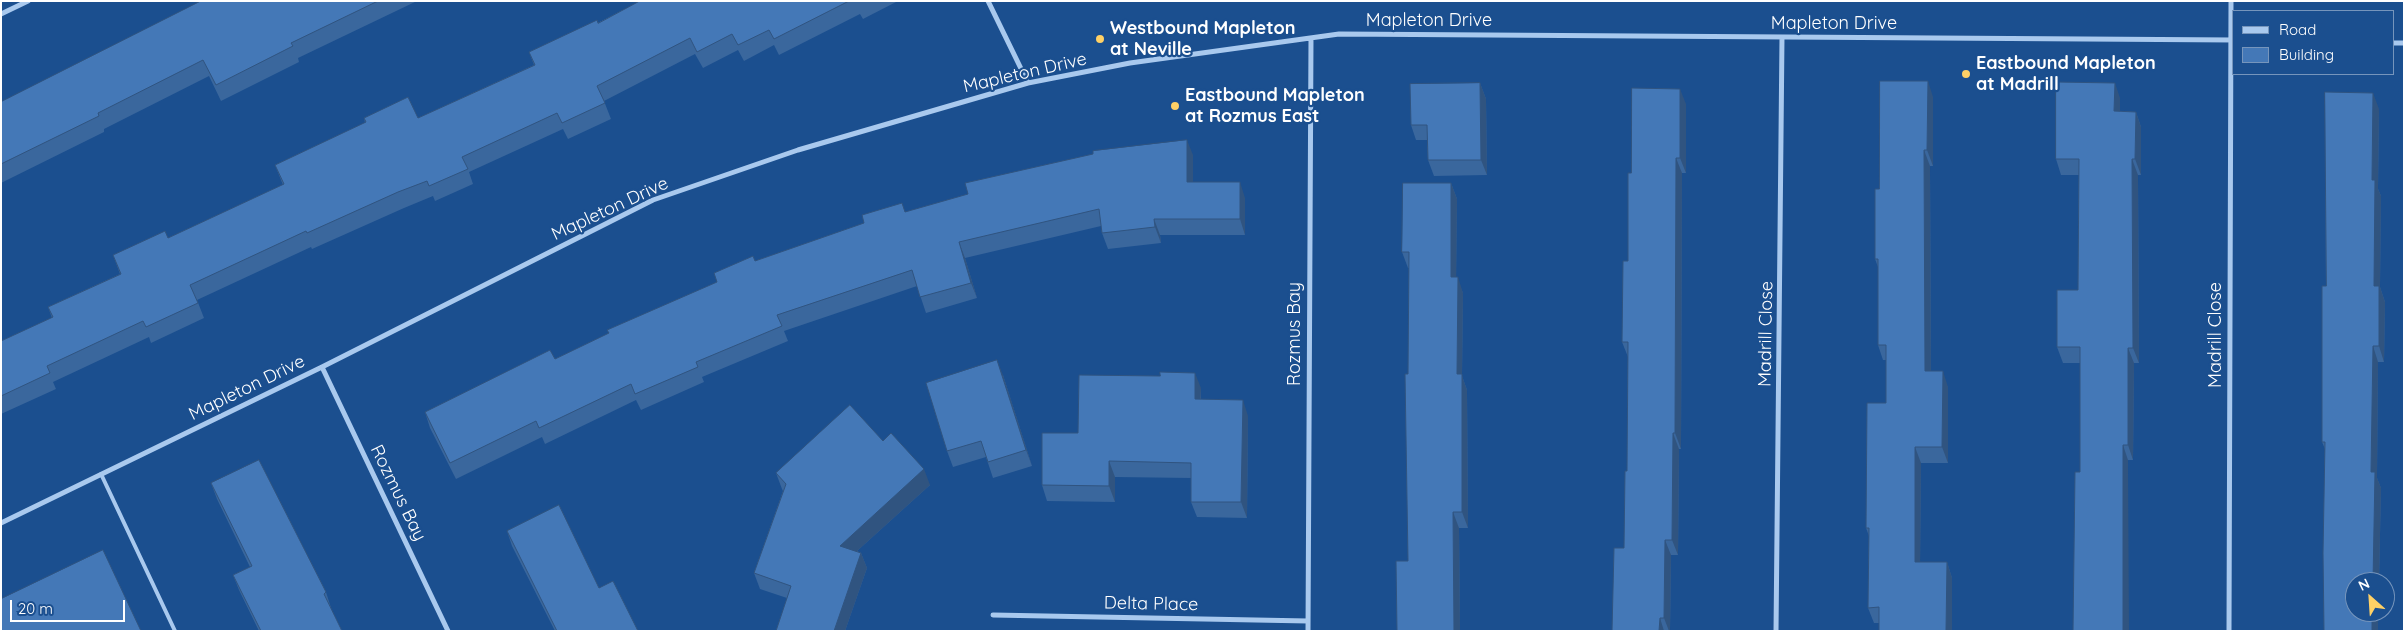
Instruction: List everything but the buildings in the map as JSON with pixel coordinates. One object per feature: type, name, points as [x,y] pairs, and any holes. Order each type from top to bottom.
[{"type":"street","points":[[1,14],[28,1]]},
{"type":"street","points":[[988,1],[1028,83]]},
{"type":"street","name":"Madrill Close","points":[[2229,631],[2231,1]]},
{"type":"street","name":"Mapleton Drive","points":[[1,523],[322,367],[653,200],[798,150],[1028,83],[1140,62],[1339,34],[2232,40]]},
{"type":"street","name":"Madrill Close","points":[[1776,631],[1782,37]]},
{"type":"street","name":"Rozmus Bay","points":[[1308,631],[1311,38]]},
{"type":"street","name":"Rozmus Bay","points":[[322,367],[448,631]]},
{"type":"street","name":"Delta Place","points":[[993,615],[1308,621]]},
{"type":"lane","points":[[101,474],[175,631]]},
{"type":"place","name":"Westbound Mapleton at Neville","points":[[1100,39]]},
{"type":"place","name":"Eastbound Mapleton at Madrill","points":[[1966,74]]},
{"type":"place","name":"Eastbound Mapleton at Rozmus East","points":[[1175,106]]}]
